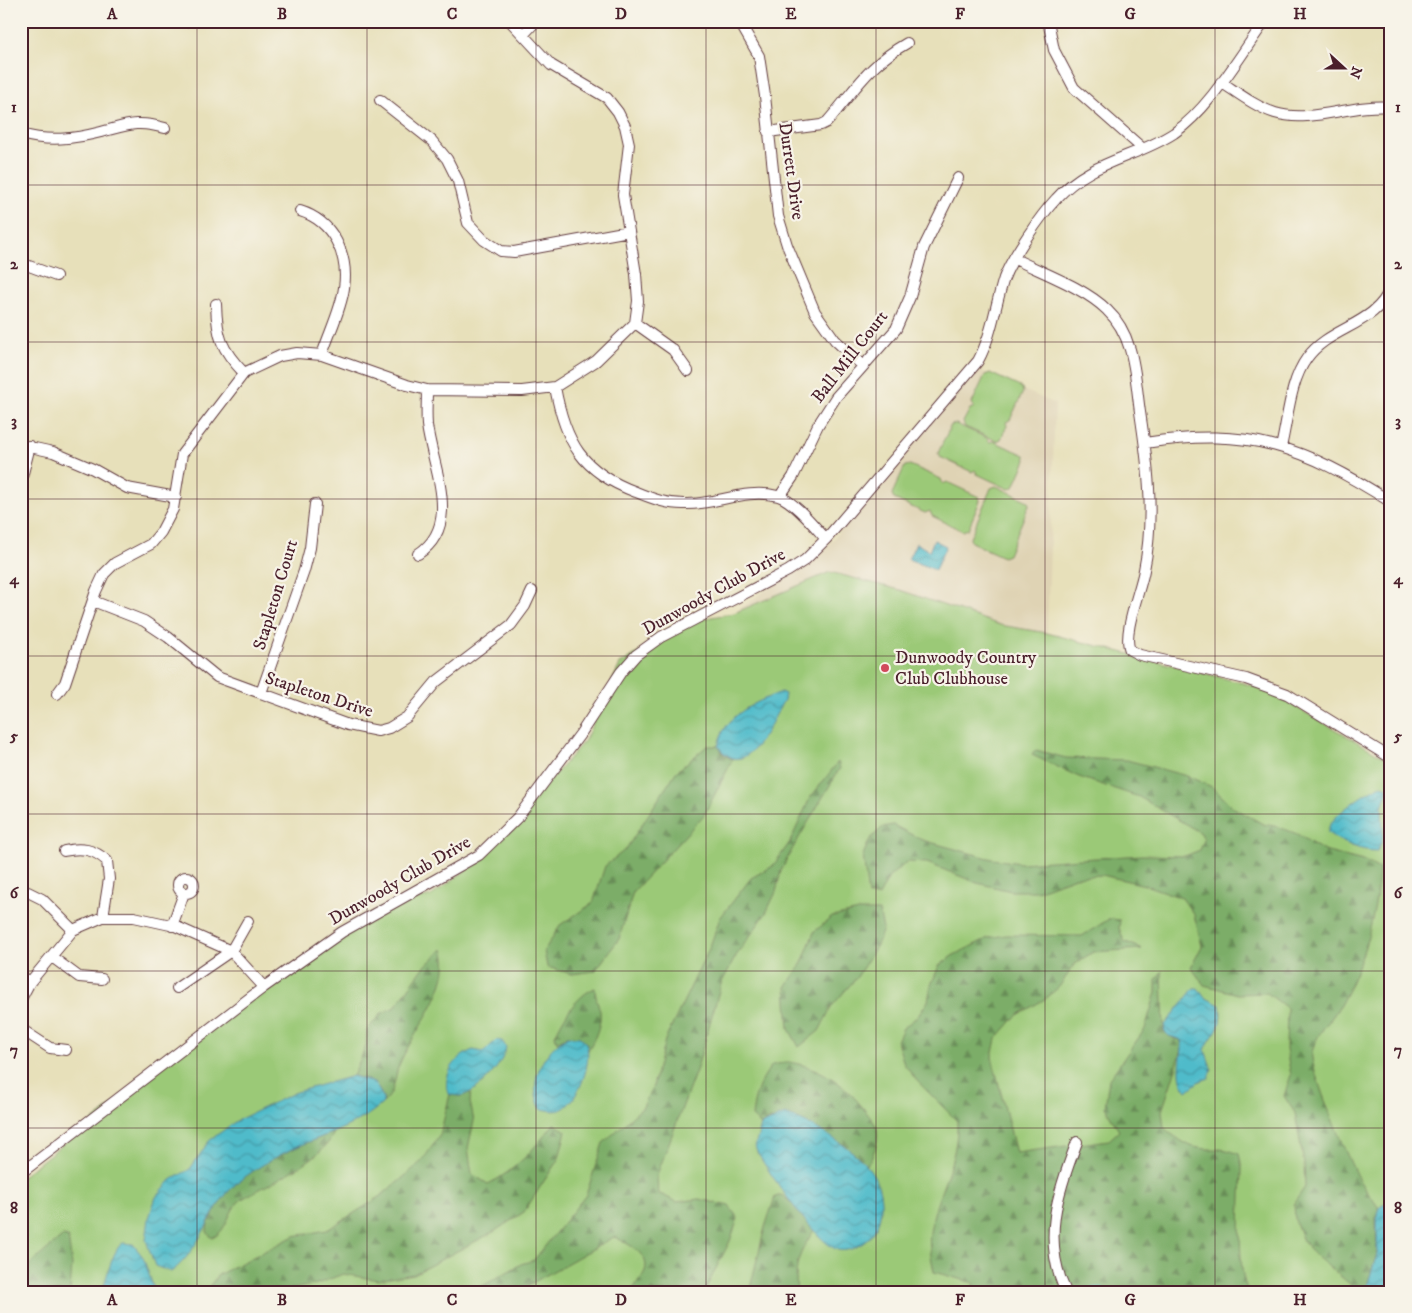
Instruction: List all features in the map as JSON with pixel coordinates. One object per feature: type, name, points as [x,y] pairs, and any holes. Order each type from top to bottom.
[{"type":"street","points":[[57,694],[65,682],[93,601],[108,568],[151,544],[162,532],[169,520],[176,498],[182,454],[244,373],[280,356],[297,353],[322,354],[407,385],[427,390],[522,391],[555,387],[596,361],[635,322],[638,301],[636,274],[623,195],[629,144],[625,126],[618,112],[607,98],[592,87],[551,65],[510,21]]},
{"type":"street","points":[[524,34],[536,21]]},
{"type":"street","name":"Durrett Drive","points":[[739,21],[759,56],[778,216],[801,283],[814,312],[825,327],[863,366]]},
{"type":"street","points":[[1048,21],[1054,50],[1074,88],[1142,148]]},
{"type":"street","name":"Dunwoody Club Drive","points":[[21,1173],[264,987],[342,932],[479,855],[518,818],[581,733],[621,672],[636,655],[661,637],[788,571],[805,560],[826,539],[978,361],[988,338],[1004,280],[1044,212],[1074,182],[1095,168],[1165,138],[1185,125],[1221,82],[1265,21]]},
{"type":"street","points":[[768,132],[821,125],[828,122],[859,81],[889,53],[907,43]]},
{"type":"street","points":[[1221,82],[1264,109],[1285,115],[1304,116],[1355,107],[1391,107]]},
{"type":"street","points":[[380,100],[432,141],[447,159],[458,181],[468,223],[484,240],[501,251],[514,252],[629,231]]},
{"type":"street","points":[[21,134],[50,140],[102,132],[124,124],[139,123],[166,128]]},
{"type":"street","name":"Ball Mill Court","points":[[780,496],[800,465],[830,406],[896,329],[910,296],[927,240],[958,178]]},
{"type":"street","points":[[300,211],[310,214],[330,229],[339,244],[344,262],[344,291],[322,354]]},
{"type":"street","points":[[1015,259],[1093,299],[1118,322],[1127,338],[1132,354],[1150,492],[1150,535],[1127,642],[1130,650],[1140,655],[1246,679],[1287,694],[1391,758]]},
{"type":"street","points":[[21,263],[56,276]]},
{"type":"street","points":[[1281,447],[1296,381],[1306,358],[1327,338],[1370,316],[1381,304],[1391,287]]},
{"type":"street","points":[[216,304],[217,325],[222,346],[244,373]]},
{"type":"street","points":[[635,322],[673,350],[688,371]]},
{"type":"street","points":[[555,387],[560,414],[574,448],[589,465],[605,478],[661,502],[687,504],[708,502],[737,494],[780,496],[803,514],[826,539]]},
{"type":"street","points":[[418,554],[432,544],[440,527],[443,514],[442,494],[427,424],[427,390]]},
{"type":"street","points":[[1145,443],[1212,436],[1249,440],[1281,447],[1318,460],[1347,474],[1391,502]]},
{"type":"street","points":[[21,481],[26,446],[52,452],[93,469],[127,488],[176,498]]},
{"type":"street","name":"Stapleton Court","points":[[261,694],[304,571],[310,548],[316,504]]},
{"type":"street","name":"Stapleton Drive","points":[[93,601],[144,621],[168,637],[217,677],[362,730],[378,731],[389,728],[408,717],[436,682],[451,668],[493,640],[511,625],[525,606],[532,590]]},
{"type":"street","points":[[64,851],[80,847],[100,854],[107,860],[109,879],[102,917]]},
{"type":"street","points":[[28,892],[42,899],[72,930]]},
{"type":"street","points":[[172,926],[184,893]]},
{"type":"street","points":[[21,1000],[26,980],[52,957],[59,944],[72,930],[102,917],[134,917],[172,926],[231,951],[264,987]]},
{"type":"street","points":[[177,988],[231,951],[248,921]]},
{"type":"street","points":[[52,957],[79,977],[102,979]]},
{"type":"street","points":[[21,1029],[50,1048],[66,1050]]},
{"type":"street","points":[[1066,1292],[1055,1264],[1052,1241],[1054,1215],[1060,1185],[1077,1142]]},
{"type":"shaded area","points":[[979,370],[1055,404],[1047,633],[1000,625],[900,590],[734,613],[777,582],[817,560],[909,443]]},
{"type":"green space","points":[[990,373],[1022,388],[1023,392],[1010,420],[1006,422],[1007,426],[1001,439],[997,441],[965,427],[963,422],[970,409],[974,407],[972,403],[985,375]]},
{"type":"green space","points":[[956,424],[987,438],[989,442],[993,441],[1025,455],[1026,460],[1014,487],[1009,489],[977,474],[975,470],[972,472],[940,457],[938,453],[951,425]]},
{"type":"green space","points":[[910,465],[941,479],[943,484],[947,482],[979,497],[980,501],[968,529],[963,531],[932,516],[930,511],[925,513],[894,499],[892,494],[905,466]]},
{"type":"green space","points":[[996,486],[1028,501],[1029,505],[1008,555],[1003,557],[971,542],[970,538],[991,488]]},
{"type":"green space","points":[[830,572],[900,590],[1000,625],[1047,633],[1262,688],[1391,761],[1391,1292],[1181,1292],[1016,1154],[971,1292],[21,1292],[21,1177],[251,996],[379,908],[431,896],[482,858],[585,740],[620,664],[689,621],[734,613]]},
{"type":"green space","points":[[707,746],[718,746],[725,756],[733,759],[704,815],[633,892],[619,939],[595,971],[572,974],[547,967],[544,951],[560,925],[593,903],[605,866],[626,849],[676,772]]},
{"type":"green space","points":[[1036,750],[1066,758],[1127,760],[1187,776],[1212,787],[1234,808],[1263,824],[1279,827],[1297,834],[1324,851],[1367,862],[1379,869],[1372,922],[1355,975],[1339,1007],[1314,1044],[1312,1052],[1316,1076],[1347,1155],[1359,1180],[1379,1208],[1376,1217],[1377,1254],[1365,1292],[1357,1290],[1316,1256],[1303,1241],[1295,1220],[1294,1203],[1305,1187],[1304,1164],[1295,1113],[1284,1096],[1291,1075],[1286,1050],[1287,1008],[1267,993],[1238,994],[1204,985],[1191,967],[1202,946],[1194,915],[1182,898],[1145,885],[1102,875],[1075,877],[1037,891],[1011,891],[977,883],[927,863],[907,862],[889,877],[879,896],[868,896],[863,855],[870,839],[883,827],[893,825],[922,840],[992,859],[1021,863],[1142,855],[1185,856],[1200,850],[1204,840],[1201,833],[1139,797],[1079,777],[1032,755]]},
{"type":"green space","points":[[838,762],[840,768],[781,871],[776,892],[766,913],[736,956],[721,984],[697,1068],[657,1175],[658,1193],[677,1202],[699,1199],[729,1206],[738,1218],[730,1241],[704,1292],[631,1292],[645,1271],[646,1265],[641,1254],[614,1237],[525,1287],[511,1292],[472,1292],[521,1264],[534,1260],[586,1195],[603,1143],[643,1107],[653,1086],[665,1040],[709,949],[720,918],[751,878],[773,866],[790,842],[810,798]]},
{"type":"green space","points":[[859,911],[879,911],[883,929],[877,945],[857,977],[832,1006],[819,1031],[799,1047],[789,1029],[786,987],[802,963],[814,932],[832,917]]},
{"type":"green space","points":[[1109,919],[1120,920],[1119,928],[1124,941],[1142,949],[1093,952],[1075,964],[1059,987],[1045,999],[1016,1016],[996,1039],[992,1057],[1016,1153],[1109,1140],[1119,1131],[1105,1107],[1109,1079],[1145,1029],[1156,992],[1156,980],[1162,971],[1164,1031],[1173,1038],[1182,1040],[1182,1050],[1162,1111],[1164,1128],[1180,1140],[1194,1147],[1223,1149],[1239,1154],[1242,1167],[1242,1268],[1249,1292],[971,1292],[974,1283],[934,1272],[930,1248],[930,1233],[937,1205],[951,1165],[957,1136],[957,1121],[918,1082],[904,1064],[897,1041],[903,1028],[918,1016],[928,1001],[931,985],[939,966],[952,956],[988,938],[1006,935],[1082,936]]},
{"type":"green space","points":[[443,949],[445,963],[438,993],[405,1052],[390,1095],[383,1103],[383,1097],[374,1082],[353,1076],[366,1046],[367,1030],[382,1013],[395,1007],[424,967]]},
{"type":"green space","points":[[595,988],[600,1011],[600,1022],[595,1038],[587,1052],[587,1044],[568,1036],[557,1042],[555,1036],[566,1015],[582,996]]},
{"type":"green space","points":[[789,1062],[824,1073],[842,1086],[859,1103],[877,1129],[877,1143],[867,1165],[835,1141],[770,1119],[761,1125],[752,1117],[760,1083],[767,1071],[772,1065]]},
{"type":"green space","points":[[471,1091],[470,1102],[474,1121],[468,1148],[472,1174],[488,1184],[516,1165],[532,1150],[554,1124],[566,1131],[559,1158],[524,1212],[495,1231],[414,1274],[378,1280],[343,1274],[317,1284],[284,1291],[265,1289],[260,1292],[205,1292],[218,1275],[294,1236],[327,1230],[375,1200],[422,1161],[440,1135],[450,1094],[460,1096]]},
{"type":"green space","points":[[334,1132],[329,1142],[307,1161],[237,1203],[217,1235],[212,1238],[207,1232],[208,1224],[214,1211],[224,1196],[237,1183],[251,1172],[283,1153]]},
{"type":"green space","points":[[782,1195],[793,1204],[814,1230],[797,1266],[797,1292],[749,1292],[765,1227],[775,1197]]},
{"type":"green space","points":[[63,1236],[68,1237],[72,1265],[70,1292],[21,1292],[21,1272]]},
{"type":"water","points":[[934,540],[946,546],[935,570],[908,559],[916,543],[929,551]]},
{"type":"water","points":[[781,692],[785,694],[784,700],[757,746],[748,754],[738,758],[728,756],[718,746],[721,735],[733,718],[751,706]]},
{"type":"water","points":[[1382,785],[1387,787],[1387,790],[1382,807],[1383,836],[1377,851],[1351,846],[1328,833],[1329,827],[1340,813],[1368,792]]},
{"type":"water","points":[[1194,988],[1198,988],[1204,997],[1220,1005],[1221,1013],[1217,1030],[1205,1050],[1212,1070],[1209,1078],[1198,1082],[1187,1091],[1183,1085],[1180,1073],[1182,1040],[1169,1036],[1164,1031],[1165,1025]]},
{"type":"water","points":[[568,1036],[580,1037],[587,1045],[586,1071],[583,1080],[575,1096],[564,1108],[556,1111],[541,1109],[536,1088],[540,1067],[552,1049]]},
{"type":"water","points":[[496,1040],[502,1041],[506,1047],[504,1054],[489,1077],[467,1094],[460,1096],[448,1094],[447,1080],[456,1062],[473,1050],[484,1052]]},
{"type":"water","points":[[353,1076],[374,1082],[383,1097],[383,1103],[351,1124],[286,1152],[242,1179],[222,1200],[191,1251],[182,1262],[171,1272],[155,1266],[146,1240],[149,1218],[156,1197],[171,1180],[190,1169],[209,1141],[236,1121],[296,1092]]},
{"type":"water","points":[[785,1114],[821,1131],[847,1148],[868,1167],[874,1176],[880,1196],[880,1216],[872,1234],[856,1247],[838,1250],[818,1235],[806,1222],[758,1154],[755,1147],[761,1125]]},
{"type":"water","points":[[1391,1201],[1391,1292],[1365,1292],[1377,1254],[1377,1213],[1379,1208]]},
{"type":"water","points":[[123,1243],[133,1244],[143,1257],[155,1292],[102,1292],[116,1251]]},
{"type":"waterway","points":[[1069,1290],[1102,1288],[1106,1292]]},
{"type":"waterway","points":[[1041,1292],[1062,1291]]},
{"type":"place","name":"Dunwoody Country Club Clubhouse","points":[[885,668]]}]
